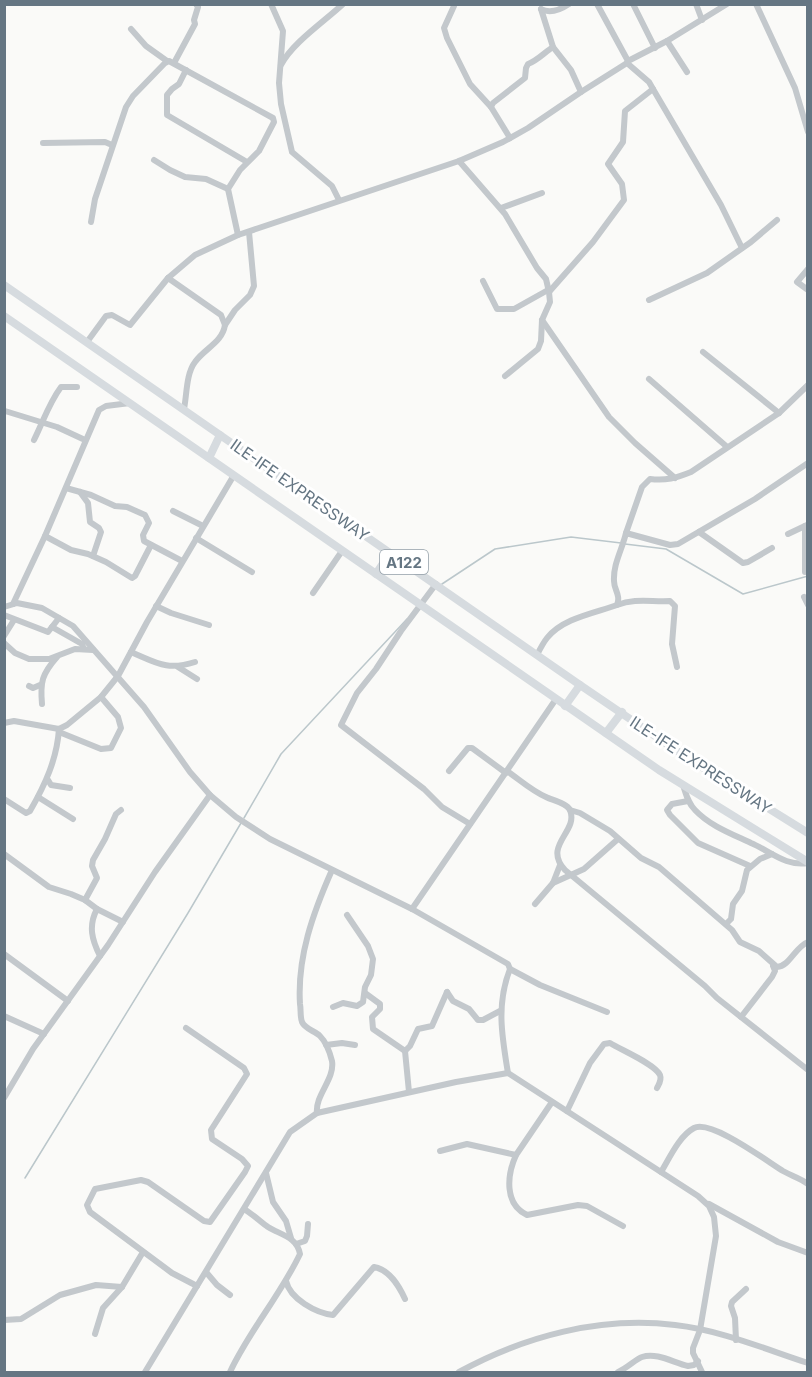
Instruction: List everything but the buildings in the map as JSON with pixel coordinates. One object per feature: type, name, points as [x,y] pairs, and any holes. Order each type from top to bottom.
[{"type":"highway","name":"ILE-IFE EXPRESSWAY","points":[[4,285],[580,685],[712,774],[807,833]]},
{"type":"highway","name":"ILE-IFE EXPRESSWAY","points":[[4,316],[422,604],[565,706],[683,785],[807,863]]},
{"type":"highway","points":[[209,458],[220,435]]},
{"type":"highway","points":[[376,574],[390,553]]},
{"type":"highway","points":[[565,706],[580,685]]},
{"type":"highway","points":[[606,733],[622,712]]},
{"type":"street","points":[[91,222],[95,199],[126,107],[133,96],[171,62],[195,24],[198,7],[196,4]]},
{"type":"street","points":[[271,4],[283,31],[280,68],[281,104],[292,153],[332,186],[339,200]]},
{"type":"street","points":[[280,68],[285,57],[343,4]]},
{"type":"street","points":[[569,4],[562,9],[547,12],[541,9],[553,46],[571,70],[581,92]]},
{"type":"street","points":[[597,4],[628,62],[649,82],[721,205],[742,248]]},
{"type":"street","points":[[633,4],[655,48]]},
{"type":"street","points":[[696,4],[702,20]]},
{"type":"street","points":[[87,342],[106,316],[112,315],[130,325],[168,278],[195,255],[238,235],[459,161],[510,138],[528,129],[628,62],[727,4]]},
{"type":"street","points":[[756,4],[795,88],[807,132]]},
{"type":"street","points":[[454,6],[444,28],[447,38],[470,84],[491,107],[510,138]]},
{"type":"street","points":[[131,29],[146,46],[171,62],[273,118],[274,122],[259,151],[232,181],[228,189],[238,235]]},
{"type":"street","points":[[667,41],[687,72]]},
{"type":"street","points":[[491,107],[525,78],[525,68],[528,64],[534,62],[553,46]]},
{"type":"street","points":[[186,70],[179,84],[167,95],[166,115],[248,162]]},
{"type":"street","points":[[483,281],[497,309],[513,309],[548,291],[592,242],[624,200],[622,184],[608,164],[623,142],[626,111],[653,89]]},
{"type":"street","points":[[43,143],[105,142],[112,146]]},
{"type":"street","points":[[154,159],[185,177],[206,179],[228,189]]},
{"type":"street","points":[[459,161],[501,208],[546,279],[550,302],[542,320],[541,341],[537,349],[506,376]]},
{"type":"street","points":[[501,208],[542,193]]},
{"type":"street","points":[[649,300],[707,273],[777,220]]},
{"type":"street","points":[[184,409],[191,371],[195,362],[222,336],[225,325],[235,310],[250,295],[254,286],[249,232]]},
{"type":"street","points":[[807,269],[797,282],[807,290]]},
{"type":"street","points":[[168,278],[221,315],[225,325]]},
{"type":"street","points":[[542,320],[609,417],[675,478]]},
{"type":"street","points":[[703,352],[779,413]]},
{"type":"street","points":[[648,379],[726,446]]},
{"type":"street","points":[[617,605],[619,600],[614,586],[615,567],[642,487],[650,479],[675,478],[690,472],[779,413],[807,385]]},
{"type":"street","points":[[34,440],[43,423],[45,411],[61,387],[77,387]]},
{"type":"street","points":[[14,620],[9,605],[45,536],[99,410],[106,406],[129,403]]},
{"type":"street","points":[[5,411],[85,440]]},
{"type":"street","points":[[626,533],[673,545],[755,499],[807,463]]},
{"type":"street","points":[[4,799],[26,813],[30,811],[48,780],[50,767],[58,747],[59,731],[101,697],[118,676],[156,606],[234,475]]},
{"type":"street","points":[[66,488],[115,506],[128,507],[145,515],[149,523],[143,535],[144,541],[182,561]]},
{"type":"street","points":[[80,492],[88,503],[90,522],[101,532],[93,556]]},
{"type":"street","points":[[173,511],[203,526]]},
{"type":"street","points":[[788,534],[806,526],[805,572]]},
{"type":"street","points":[[699,532],[743,563],[772,548]]},
{"type":"street","points":[[45,536],[72,550],[93,556],[132,578],[151,545]]},
{"type":"street","points":[[196,538],[252,572]]},
{"type":"street","points":[[313,593],[342,551]]},
{"type":"street","points":[[436,585],[400,631],[376,669],[357,693],[341,725],[424,789],[441,807],[470,824]]},
{"type":"street","points":[[804,597],[807,605]]},
{"type":"street","points":[[537,655],[547,638],[560,627],[586,615],[639,600],[670,601],[675,606],[672,644],[677,667]]},
{"type":"street","points":[[9,605],[42,608],[73,626],[144,707],[190,772],[210,795],[255,830],[412,909],[494,955],[508,964],[510,969],[540,985],[607,1012]]},
{"type":"street","points":[[156,606],[209,625]]},
{"type":"street","points":[[4,615],[48,632],[59,618]]},
{"type":"street","points":[[4,636],[14,620]]},
{"type":"street","points":[[52,627],[82,644],[84,649]]},
{"type":"street","points":[[4,643],[15,653],[29,659],[57,657],[75,649],[94,650]]},
{"type":"street","points":[[131,652],[165,665],[178,667],[197,679]]},
{"type":"street","points":[[42,704],[40,685],[44,674],[57,657]]},
{"type":"street","points":[[178,667],[195,662]]},
{"type":"street","points":[[29,686],[33,688],[40,685]]},
{"type":"street","points":[[6,721],[59,731],[101,748],[111,748],[121,728],[118,717],[101,697]]},
{"type":"street","points":[[412,909],[556,699]]},
{"type":"street","points":[[67,725],[72,736]]},
{"type":"street","points":[[449,771],[468,748],[472,748],[537,793],[567,806],[570,810],[580,813],[610,831],[641,858],[659,867],[726,924],[740,942],[759,951],[773,965],[775,971],[741,1017]]},
{"type":"street","points":[[48,780],[51,785],[70,788]]},
{"type":"street","points":[[683,785],[688,801],[709,822],[777,858],[794,863],[807,863]]},
{"type":"street","points":[[4,1098],[44,1034],[210,795]]},
{"type":"street","points":[[38,797],[73,819]]},
{"type":"street","points":[[688,801],[672,804],[667,810],[698,843],[750,866]]},
{"type":"street","points":[[85,900],[97,878],[93,860],[116,814],[121,810]]},
{"type":"street","points":[[535,904],[553,883],[560,865],[557,848],[571,819],[570,810]]},
{"type":"street","points":[[553,883],[584,869],[618,839]]},
{"type":"street","points":[[760,859],[762,849]]},
{"type":"street","points":[[4,854],[49,887],[85,900],[123,922]]},
{"type":"street","points":[[726,924],[731,919],[733,904],[742,891],[750,866],[772,854]]},
{"type":"street","points":[[560,865],[717,998],[807,1070]]},
{"type":"street","points":[[317,1113],[316,1107],[332,1072],[332,1063],[321,1036],[301,1022],[302,961],[318,901],[332,870]]},
{"type":"street","points":[[97,909],[91,926],[93,944],[100,956]]},
{"type":"street","points":[[333,1007],[343,1003],[357,1006],[363,1002],[365,987],[371,975],[373,959],[368,946],[347,915]]},
{"type":"street","points":[[773,965],[782,967],[802,944],[807,942]]},
{"type":"street","points":[[4,954],[68,1001]]},
{"type":"street","points":[[508,1073],[500,1011],[503,988],[510,969]]},
{"type":"street","points":[[405,1051],[418,1029],[432,1026],[446,992],[453,1001],[469,1009],[478,1020],[483,1020],[500,1011]]},
{"type":"street","points":[[365,993],[380,1004],[380,1009],[372,1017],[373,1029],[405,1051],[409,1092]]},
{"type":"street","points":[[4,1016],[44,1034]]},
{"type":"street","points":[[186,1028],[244,1068],[247,1074],[210,1135],[212,1139],[242,1159],[248,1166],[210,1221],[204,1221],[148,1182],[141,1180],[95,1189],[87,1205],[90,1212],[143,1252],[172,1273],[197,1286]]},
{"type":"street","points":[[326,1045],[342,1043],[355,1045]]},
{"type":"street","points":[[567,1112],[590,1063],[604,1044],[610,1043],[654,1068],[660,1074],[661,1081],[657,1088]]},
{"type":"street","points":[[145,1372],[290,1132],[317,1113],[508,1073],[717,1210],[778,1242],[807,1252]]},
{"type":"street","points":[[5,1081],[11,1087]]},
{"type":"street","points":[[552,1102],[516,1155],[512,1165],[509,1187],[514,1206],[527,1215],[578,1205],[587,1206],[623,1226]]},
{"type":"street","points":[[661,1172],[685,1136],[694,1128],[699,1127],[732,1139],[807,1184]]},
{"type":"street","points":[[440,1151],[467,1144],[516,1155]]},
{"type":"street","points":[[230,1372],[300,1254],[286,1221],[273,1202],[266,1173]]},
{"type":"street","points":[[698,1196],[709,1206],[714,1217],[716,1236],[700,1330],[693,1348],[702,1372]]},
{"type":"street","points":[[244,1209],[294,1241],[304,1241],[308,1224]]},
{"type":"street","points":[[95,1334],[102,1308],[122,1287],[143,1252]]},
{"type":"street","points":[[286,1281],[292,1293],[306,1305],[333,1315],[374,1267],[379,1268],[393,1279],[405,1299]]},
{"type":"street","points":[[206,1272],[216,1285],[230,1295]]},
{"type":"street","points":[[4,1330],[6,1320],[21,1319],[60,1295],[96,1285],[122,1287]]},
{"type":"street","points":[[736,1340],[735,1318],[731,1306],[746,1288]]},
{"type":"street","points":[[459,1372],[490,1355],[524,1342],[590,1325],[675,1325],[736,1340],[807,1363]]},
{"type":"street","points":[[618,1372],[630,1367],[642,1357],[655,1356],[688,1366],[698,1361]]},
{"type":"waterway","points":[[442,584],[495,549],[571,537],[621,543]]},
{"type":"waterway","points":[[625,544],[666,549],[743,594],[808,576]]},
{"type":"waterway","points":[[244,818],[281,754],[407,619]]},
{"type":"waterway","points":[[25,1178],[241,823]]}]
